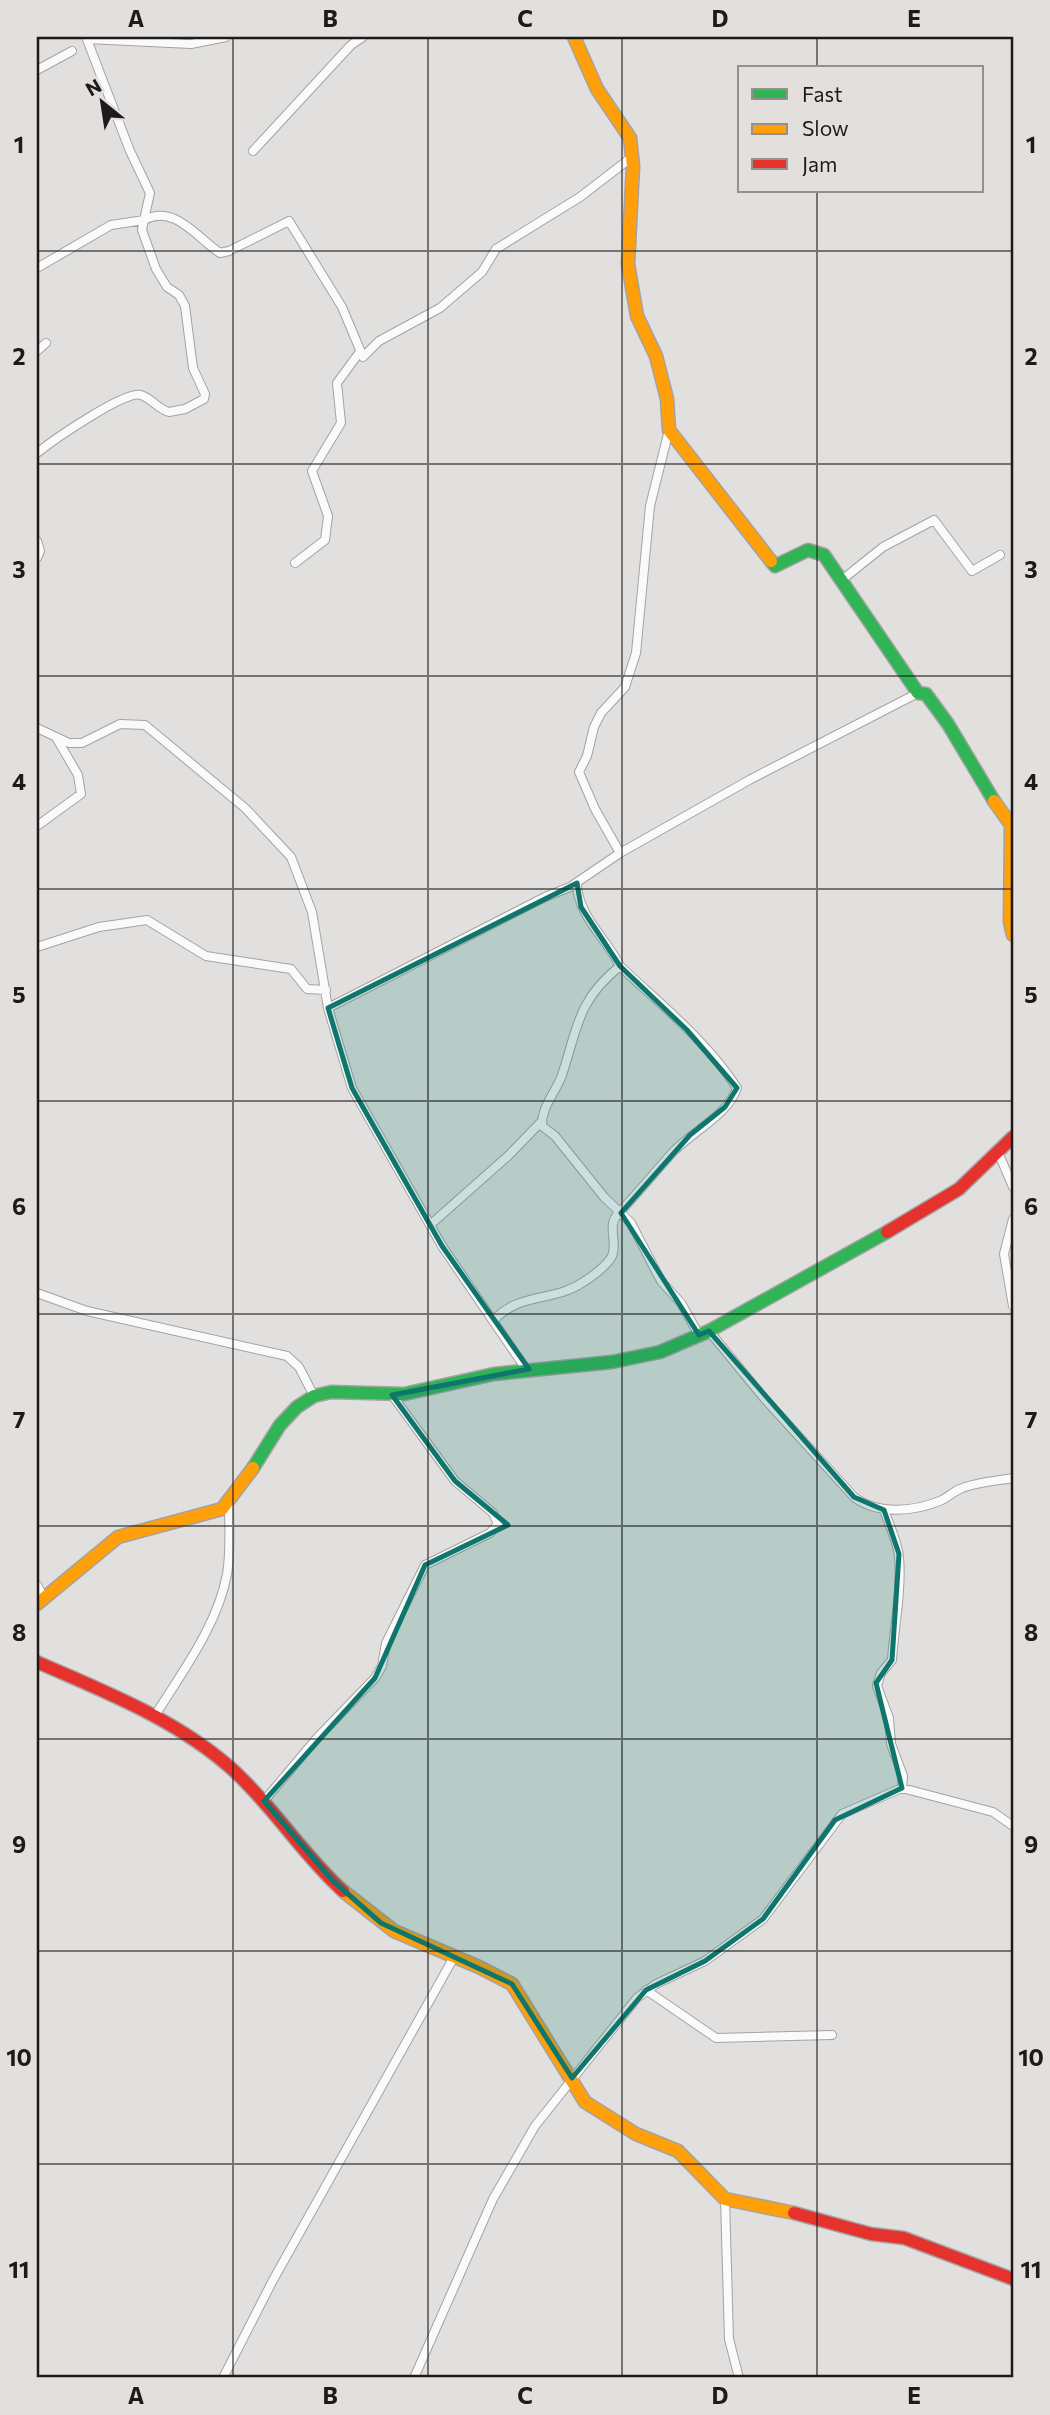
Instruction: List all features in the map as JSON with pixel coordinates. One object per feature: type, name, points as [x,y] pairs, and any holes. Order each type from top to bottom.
[{"type":"street","points":[[37,453],[100,410],[134,396],[143,396],[169,412],[185,409],[204,399],[205,394],[192,368],[185,306],[179,295],[167,287],[156,269],[142,230],[150,193],[130,151],[86,38],[113,37],[191,44],[226,37]]},
{"type":"street","points":[[253,151],[351,45],[363,37]]},
{"type":"street","points":[[574,37],[597,89],[630,138],[632,157],[628,264],[637,316],[656,356],[664,387],[669,430],[650,506],[636,653],[625,687],[601,713],[594,727],[587,756],[579,772],[585,789],[620,853]]},
{"type":"street","points":[[37,70],[72,51]]},
{"type":"street","points":[[37,268],[111,225],[144,220],[153,215],[170,215],[220,253],[289,221],[342,307],[359,353],[365,356],[379,341],[440,308],[482,272],[496,249],[580,197],[632,157]]},
{"type":"street","points":[[37,351],[46,342]]},
{"type":"street","points":[[295,563],[325,541],[328,516],[312,471],[341,423],[337,383],[359,353]]},
{"type":"street","points":[[669,430],[771,563],[775,566],[800,552],[815,550],[824,555],[843,579],[918,693],[931,699],[984,788],[1011,825],[1010,922],[1013,936]]},
{"type":"street","points":[[843,579],[883,547],[934,520],[972,571],[1000,555]]},
{"type":"street","points":[[37,541],[40,551],[37,558]]},
{"type":"street","points":[[328,1008],[576,883],[620,853],[751,779],[918,693]]},
{"type":"street","points":[[37,728],[57,739],[82,743],[121,724],[145,725],[245,808],[291,857],[303,882],[320,952],[328,1008],[352,1088],[430,1225],[526,1369]]},
{"type":"street","points":[[37,826],[81,794],[78,775],[57,739]]},
{"type":"street","points":[[494,1320],[512,1304],[540,1298],[582,1283],[602,1267],[612,1255],[612,1227],[616,1216],[682,1143],[725,1108],[737,1088],[687,1030],[620,967],[610,945],[581,907],[576,883]]},
{"type":"street","points":[[37,947],[99,927],[147,920],[206,956],[291,969],[307,989],[326,990]]},
{"type":"street","points":[[430,1225],[509,1155],[541,1122],[562,1075],[580,1012],[594,992],[620,967]]},
{"type":"street","points":[[541,1122],[636,1232],[661,1281],[704,1333],[854,1497],[867,1507],[884,1510],[922,1506],[943,1499],[960,1489],[1013,1478]]},
{"type":"street","points":[[37,1585],[40,1601],[118,1537],[212,1514],[229,1503],[280,1425],[297,1407],[314,1396],[331,1392],[392,1395],[526,1369],[638,1359],[704,1333],[924,1213],[959,1189],[1013,1137]]},
{"type":"street","points":[[998,1152],[1013,1187]]},
{"type":"street","points":[[1013,1219],[1004,1254],[1013,1306]]},
{"type":"street","points":[[37,1293],[98,1314],[287,1356],[299,1367],[314,1396]]},
{"type":"street","points":[[264,1801],[317,1738],[375,1678],[382,1666],[386,1643],[425,1565],[490,1533],[498,1524],[493,1513],[455,1481],[392,1395]]},
{"type":"street","points":[[156,1714],[200,1642],[217,1607],[227,1574],[229,1503]]},
{"type":"street","points":[[884,1510],[900,1559],[897,1620],[891,1641],[892,1660],[881,1673],[877,1686],[889,1718],[891,1744],[903,1776],[902,1788]]},
{"type":"street","points":[[37,1662],[156,1714],[232,1769],[264,1801],[309,1856],[365,1910],[393,1930],[497,1974],[512,1984],[585,2102],[636,2134],[678,2151],[725,2199],[813,2217],[863,2232],[904,2238],[1013,2279]]},
{"type":"street","points":[[418,2377],[493,2199],[544,2111],[646,1990],[705,1961],[763,1919],[842,1814],[902,1788],[993,1812],[1012,1822]]},
{"type":"street","points":[[223,2378],[272,2282],[454,1958]]},
{"type":"street","points":[[646,1990],[716,2038],[832,2035]]},
{"type":"street","points":[[725,2199],[729,2339],[739,2378]]},
{"type":"highlighted area","points":[[577,883],[581,907],[620,966],[687,1030],[737,1088],[725,1107],[690,1135],[621,1213],[699,1335],[709,1331],[854,1497],[884,1510],[899,1554],[892,1660],[876,1683],[902,1788],[835,1820],[763,1919],[705,1961],[646,1990],[572,2078],[512,1984],[381,1923],[332,1880],[264,1801],[375,1678],[425,1565],[508,1525],[455,1481],[392,1395],[529,1369],[442,1246],[352,1088],[328,1008]]},
{"type":"traffic: fast","points":[[771,561],[775,566],[808,550],[824,555],[918,693],[926,694],[948,724],[994,801]]},
{"type":"traffic: fast","points":[[253,1468],[280,1425],[297,1407],[314,1396],[331,1392],[404,1394],[494,1374],[612,1362],[660,1352],[709,1331],[887,1232]]},
{"type":"traffic: slow","points":[[574,37],[597,89],[630,138],[633,166],[628,264],[637,316],[656,356],[667,399],[669,430],[771,561]]},
{"type":"traffic: slow","points":[[994,801],[1011,825],[1010,922],[1013,935]]},
{"type":"traffic: slow","points":[[37,1604],[118,1537],[222,1509],[253,1468]]},
{"type":"traffic: slow","points":[[343,1891],[394,1931],[512,1984],[585,2102],[636,2134],[678,2151],[725,2199],[794,2213]]},
{"type":"traffic: jam","points":[[887,1232],[959,1189],[1013,1137]]},
{"type":"traffic: jam","points":[[37,1662],[139,1708],[210,1751],[247,1783],[314,1862],[343,1891]]},
{"type":"traffic: jam","points":[[794,2213],[871,2234],[904,2238],[1013,2279]]}]
